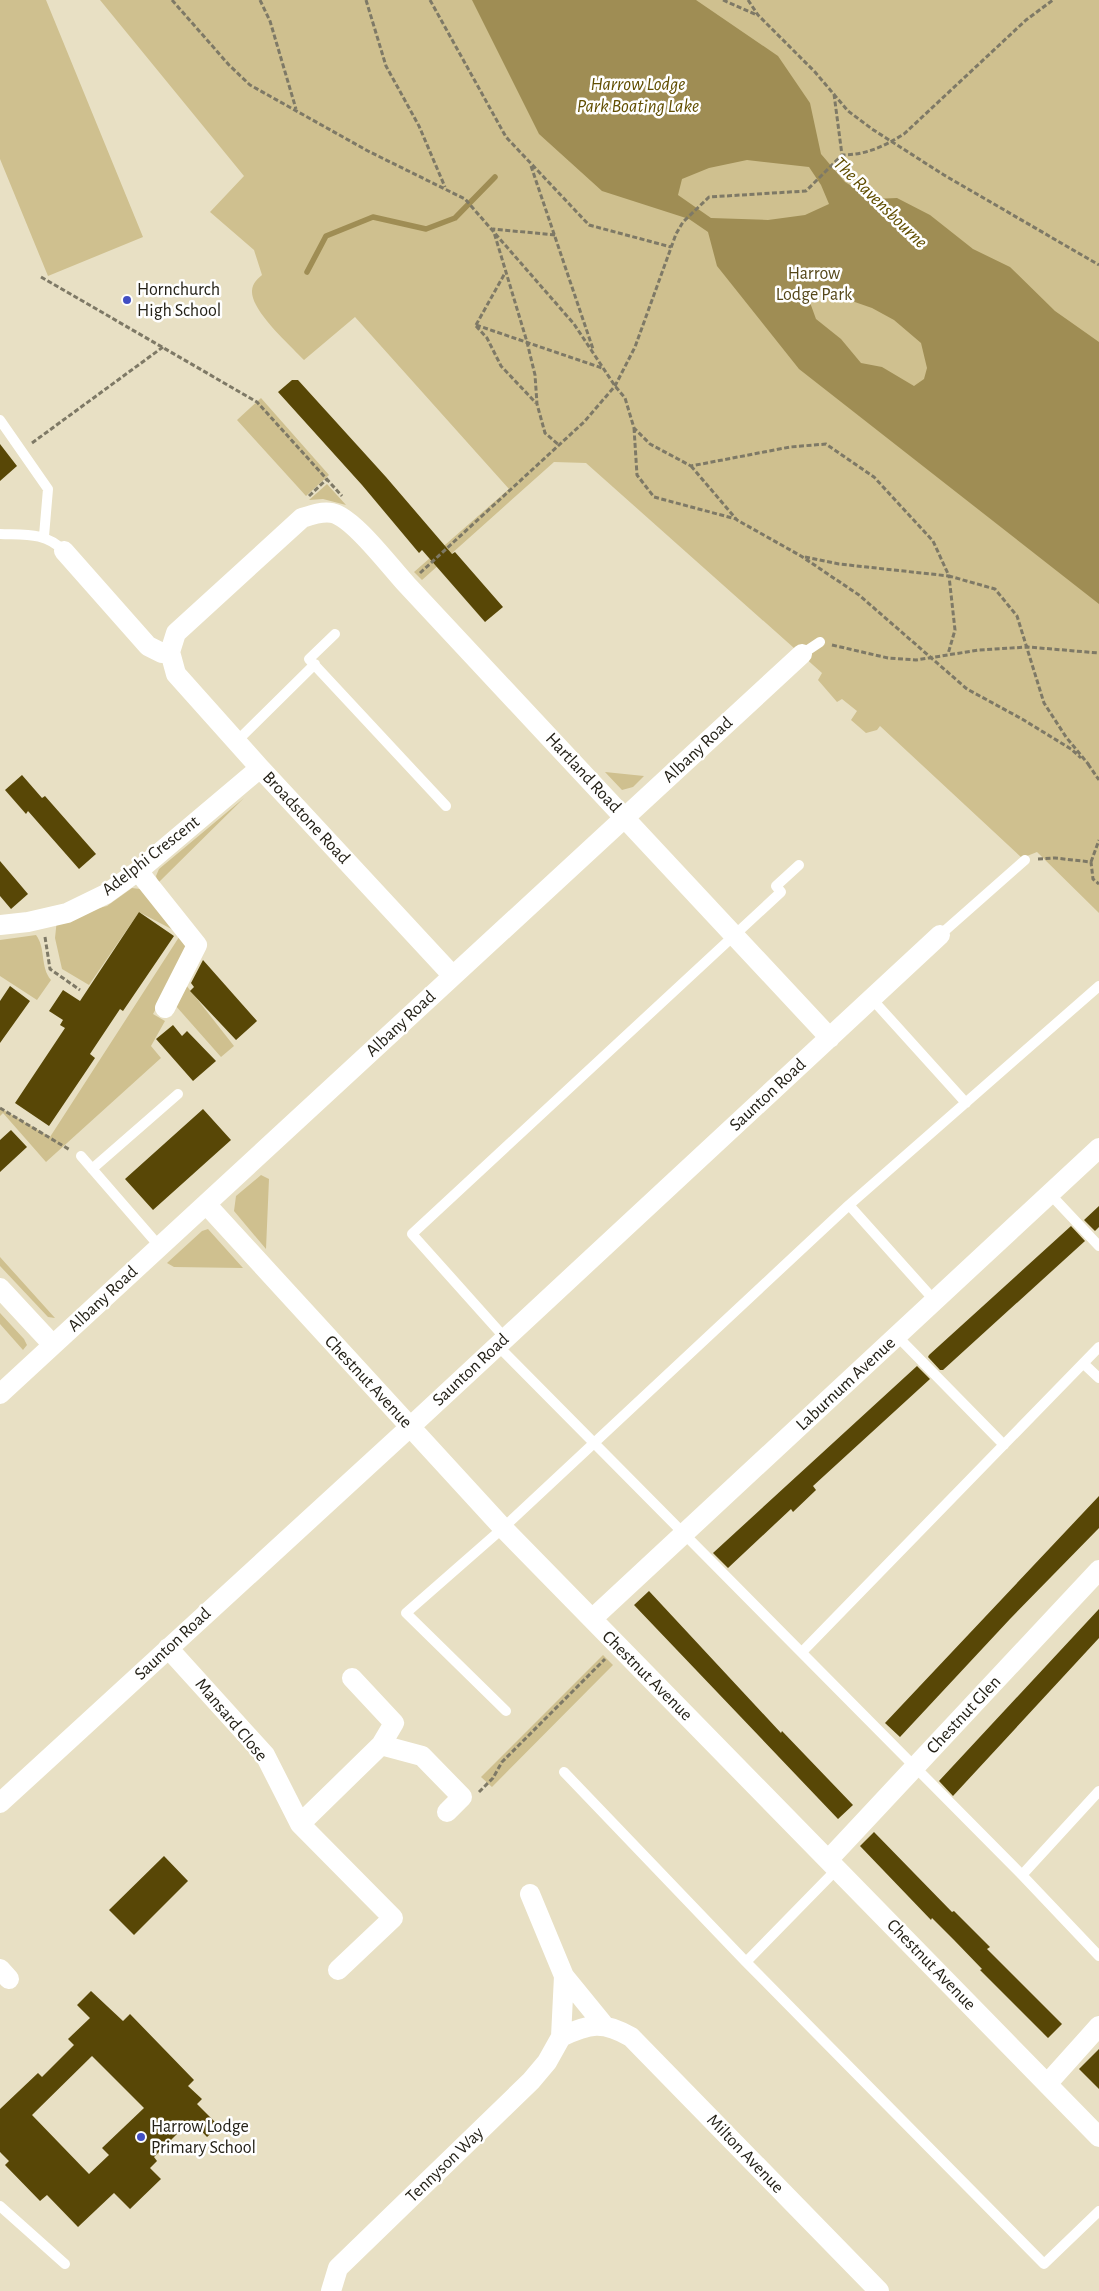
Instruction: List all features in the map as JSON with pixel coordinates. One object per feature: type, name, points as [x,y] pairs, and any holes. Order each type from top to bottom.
[{"type":"street","name":"Hartland Road","points":[[338,505],[354,526],[407,585],[830,1038]]},
{"type":"street","points":[[64,551],[148,646],[162,653],[170,652],[176,633],[302,518],[338,505]]},
{"type":"street","name":"Broadstone Road","points":[[170,652],[176,674],[236,742],[453,976]]},
{"type":"street","name":"Albany Road","points":[[0,1394],[802,654]]},
{"type":"street","name":"Adelphi Crescent","points":[[0,925],[42,919],[67,912],[106,894],[138,871],[260,768]]},
{"type":"street","points":[[138,871],[197,945],[165,1008]]},
{"type":"street","name":"Saunton Road","points":[[0,1802],[410,1427],[940,935]]},
{"type":"street","name":"Laburnum Avenue","points":[[592,1619],[1099,1148]]},
{"type":"street","name":"Chestnut Avenue","points":[[206,1204],[503,1528],[1099,2137]]},
{"type":"street","points":[[0,1288],[53,1345]]},
{"type":"street","name":"Chestnut Glen","points":[[832,1864],[915,1766],[1099,1570]]},
{"type":"street","name":"Mansard Close","points":[[168,1648],[265,1755],[300,1824],[393,1918],[338,1970]]},
{"type":"street","points":[[300,1824],[381,1745],[394,1723],[352,1678]]},
{"type":"street","points":[[381,1745],[422,1756],[462,1797],[447,1812]]},
{"type":"street","name":"Milton Avenue","points":[[530,1894],[564,1976],[604,2025],[631,2038],[879,2291]]},
{"type":"street","name":"Milton Avenue","points":[[561,2037],[564,1976]]},
{"type":"street","points":[[561,2037],[581,2027],[604,2025]]},
{"type":"street","points":[[1047,2084],[1099,2026]]},
{"type":"street","name":"Tennyson Way","points":[[331,2291],[338,2268],[531,2081],[547,2062],[561,2037]]},
{"type":"lane","points":[[0,420],[48,489],[44,536]]},
{"type":"lane","points":[[0,534],[44,536],[56,542],[64,551]]},
{"type":"lane","points":[[335,634],[309,659],[446,806]]},
{"type":"lane","points":[[802,654],[820,642]]},
{"type":"lane","points":[[236,742],[315,664]]},
{"type":"lane","points":[[940,935],[1024,860]]},
{"type":"lane","points":[[799,865],[776,886],[781,892],[733,934],[412,1234],[501,1342],[593,1443],[915,1766],[1099,1956]]},
{"type":"lane","points":[[506,1711],[406,1613],[503,1528],[849,1205],[1099,986]]},
{"type":"lane","points":[[872,999],[966,1103]]},
{"type":"lane","points":[[92,1169],[178,1094]]},
{"type":"lane","points":[[82,1156],[160,1247]]},
{"type":"lane","points":[[1050,1194],[1099,1246]]},
{"type":"lane","points":[[849,1205],[935,1301]]},
{"type":"lane","points":[[898,1336],[1004,1445]]},
{"type":"lane","points":[[802,1652],[1099,1347]]},
{"type":"lane","points":[[1084,1364],[1099,1378]]},
{"type":"lane","points":[[564,1772],[746,1962],[1044,2264],[1099,2211]]},
{"type":"lane","points":[[1022,1875],[1099,1790]]},
{"type":"lane","points":[[746,1962],[832,1864]]},
{"type":"lane","points":[[0,2206],[65,2264]]},
{"type":"path","points":[[172,0],[229,65],[250,85],[368,151],[446,188],[465,199],[476,210],[574,324],[625,398],[634,428],[637,475],[654,497],[737,520],[802,556],[860,595],[967,689],[1071,749],[1089,765]]},
{"type":"path","points":[[260,0],[270,21],[296,110]]},
{"type":"path","points":[[366,0],[386,66],[419,126],[446,188]]},
{"type":"path","points":[[430,0],[506,137],[589,225],[671,247]]},
{"type":"path","points":[[723,0],[758,15]]},
{"type":"path","points":[[748,0],[758,15],[848,111],[944,175],[1099,265]]},
{"type":"path","points":[[842,155],[861,155],[892,142],[904,134],[1026,20],[1053,0]]},
{"type":"path","points":[[407,585],[584,422],[615,386],[635,347],[671,247],[683,222],[702,203],[709,197],[806,191],[838,161],[842,155],[834,94]]},
{"type":"path","points":[[530,163],[595,355]]},
{"type":"path","points":[[493,229],[555,235]]},
{"type":"path","points":[[493,229],[527,342],[535,375],[537,404],[545,433],[559,445]]},
{"type":"path","points":[[476,325],[506,272]]},
{"type":"path","points":[[41,277],[257,402],[338,505]]},
{"type":"path","points":[[476,325],[603,368]]},
{"type":"path","points":[[476,325],[487,338],[501,366],[537,404]]},
{"type":"path","points":[[21,451],[163,347]]},
{"type":"path","points":[[634,428],[650,444],[691,466],[737,520]]},
{"type":"path","points":[[691,466],[790,447],[826,444],[874,477],[933,541],[950,576],[955,630],[948,654]]},
{"type":"path","points":[[802,556],[839,564],[950,576],[995,589],[1017,616],[1044,703],[1066,738],[1099,780]]},
{"type":"path","points":[[820,642],[888,658],[916,660],[948,654],[1028,648],[1099,653]]},
{"type":"path","points":[[1099,840],[1091,862],[1093,879],[1099,884]]},
{"type":"path","points":[[1024,860],[1055,858],[1091,862]]},
{"type":"path","points":[[42,919],[50,969],[80,990]]},
{"type":"path","points":[[0,1109],[82,1156]]},
{"type":"path","points":[[462,1797],[472,1799],[493,1778],[502,1762],[618,1646]]},
{"type":"green space","points":[[0,0],[46,0],[143,237],[48,276],[0,159]]},
{"type":"green space","name":"Harrow Lodge Park","points":[[100,0],[1099,0],[1099,913],[1037,852],[1022,858],[880,726],[877,730],[866,733],[851,720],[857,711],[842,699],[837,702],[818,680],[822,673],[586,463],[554,462],[422,580],[414,572],[509,489],[355,317],[304,360],[273,328],[253,299],[253,286],[262,275],[254,250],[210,212],[244,176]]},
{"type":"green space","points":[[261,398],[329,475],[306,496],[237,420]]},
{"type":"green space","points":[[327,484],[346,505],[323,499],[309,500]]},
{"type":"green space","points":[[605,772],[644,776],[633,787],[622,790]]},
{"type":"green space","points":[[244,798],[158,883],[156,876],[159,869]]},
{"type":"green space","points":[[132,888],[148,893],[180,934],[139,912],[89,985],[62,969],[55,938],[57,919],[107,906]]},
{"type":"green space","points":[[181,934],[190,946],[153,1014],[165,1021],[151,1046],[161,1058],[46,1162],[3,1113],[0,1116],[0,1108],[50,1137]]},
{"type":"green space","points":[[36,935],[41,946],[45,969],[51,980],[37,1000],[0,976],[0,940]]},
{"type":"green space","points":[[186,985],[234,1046],[221,1057],[175,1005]]},
{"type":"green space","points":[[261,1175],[269,1179],[266,1249],[234,1211],[236,1196]]},
{"type":"green space","points":[[208,1229],[243,1268],[174,1267],[167,1263],[202,1231]]},
{"type":"green space","points":[[0,1257],[55,1318],[48,1317],[0,1266]]},
{"type":"green space","points":[[0,1313],[24,1339],[27,1345],[23,1350],[0,1324]]},
{"type":"green space","points":[[603,1655],[613,1665],[492,1787],[481,1777]]},
{"type":"water","name":"Harrow Lodge Park Boating Lake","points":[[472,0],[696,0],[778,56],[810,103],[821,154],[845,182],[873,199],[897,198],[930,215],[973,249],[1010,267],[1055,311],[1099,342],[1099,604],[799,369],[717,266],[708,232],[689,219],[602,191],[539,134]],"holes":[[[747,160],[809,167],[821,185],[829,204],[805,215],[768,220],[711,218],[678,195],[682,179],[709,168]],[[827,286],[849,300],[872,308],[894,320],[921,343],[927,368],[924,379],[914,386],[882,367],[861,363],[841,339],[816,319],[808,297]]]},
{"type":"building","points":[[292,380],[298,380],[386,477],[452,554],[455,552],[503,607],[485,622],[422,550],[419,553],[362,485],[278,392]]},
{"type":"building","points":[[0,444],[17,466],[0,481]]},
{"type":"building","points":[[22,775],[42,798],[45,796],[96,854],[79,869],[28,811],[26,814],[5,790]]},
{"type":"building","points":[[0,861],[28,894],[11,909],[0,896]]},
{"type":"building","points":[[139,912],[174,936],[123,1011],[120,1009],[90,1054],[95,1058],[49,1126],[15,1103],[65,1028],[60,1025],[63,1020],[49,1011],[63,990],[80,1001]]},
{"type":"building","points":[[203,960],[257,1021],[236,1040],[190,991],[194,987],[191,983]]},
{"type":"building","points":[[10,986],[30,1001],[0,1043],[0,1001]]},
{"type":"building","points":[[173,1025],[182,1036],[187,1031],[216,1061],[193,1081],[156,1039]]},
{"type":"building","points":[[203,1109],[231,1140],[153,1210],[125,1179]]},
{"type":"building","points":[[11,1130],[27,1147],[0,1172],[0,1140]]},
{"type":"building","points":[[1099,1206],[1099,1227],[1095,1231],[1084,1220]]},
{"type":"building","points":[[1071,1226],[1085,1241],[943,1370],[940,1370],[928,1357],[929,1355]]},
{"type":"building","points":[[917,1366],[930,1379],[813,1486],[816,1490],[793,1512],[791,1509],[728,1568],[713,1553]]},
{"type":"building","points":[[1099,1496],[1099,1528],[1010,1619],[900,1737],[885,1723]]},
{"type":"building","points":[[649,1591],[781,1733],[782,1731],[853,1805],[838,1819],[634,1605]]},
{"type":"building","points":[[1099,1609],[1099,1638],[953,1796],[939,1781]]},
{"type":"building","points":[[874,1832],[952,1912],[954,1911],[990,1947],[987,1949],[1062,2024],[1048,2038],[860,1846]]},
{"type":"building","points":[[164,1856],[188,1881],[134,1935],[109,1910]]},
{"type":"building","points":[[91,1991],[123,2021],[130,2014],[194,2080],[188,2086],[202,2099],[197,2104],[219,2126],[207,2137],[191,2120],[154,2157],[157,2161],[150,2168],[161,2179],[130,2209],[114,2193],[78,2227],[47,2195],[40,2201],[5,2165],[9,2161],[0,2152],[0,2109],[38,2073],[42,2077],[74,2045],[68,2039],[90,2018],[77,2005]],"holes":[[[92,2056],[144,2108],[102,2148],[109,2155],[89,2174],[32,2115]]]},
{"type":"building","points":[[1099,2049],[1099,2089],[1079,2069]]},
{"type":"waterway","points":[[307,272],[326,236],[373,217],[426,229],[455,218],[495,177]]},
{"type":"place","name":"Hornchurch High School","points":[[127,300]]},
{"type":"place","name":"Harrow Lodge Primary School","points":[[141,2137]]},
{"type":"water label","name":"The Ravensbourne","points":[[880,203]]}]
